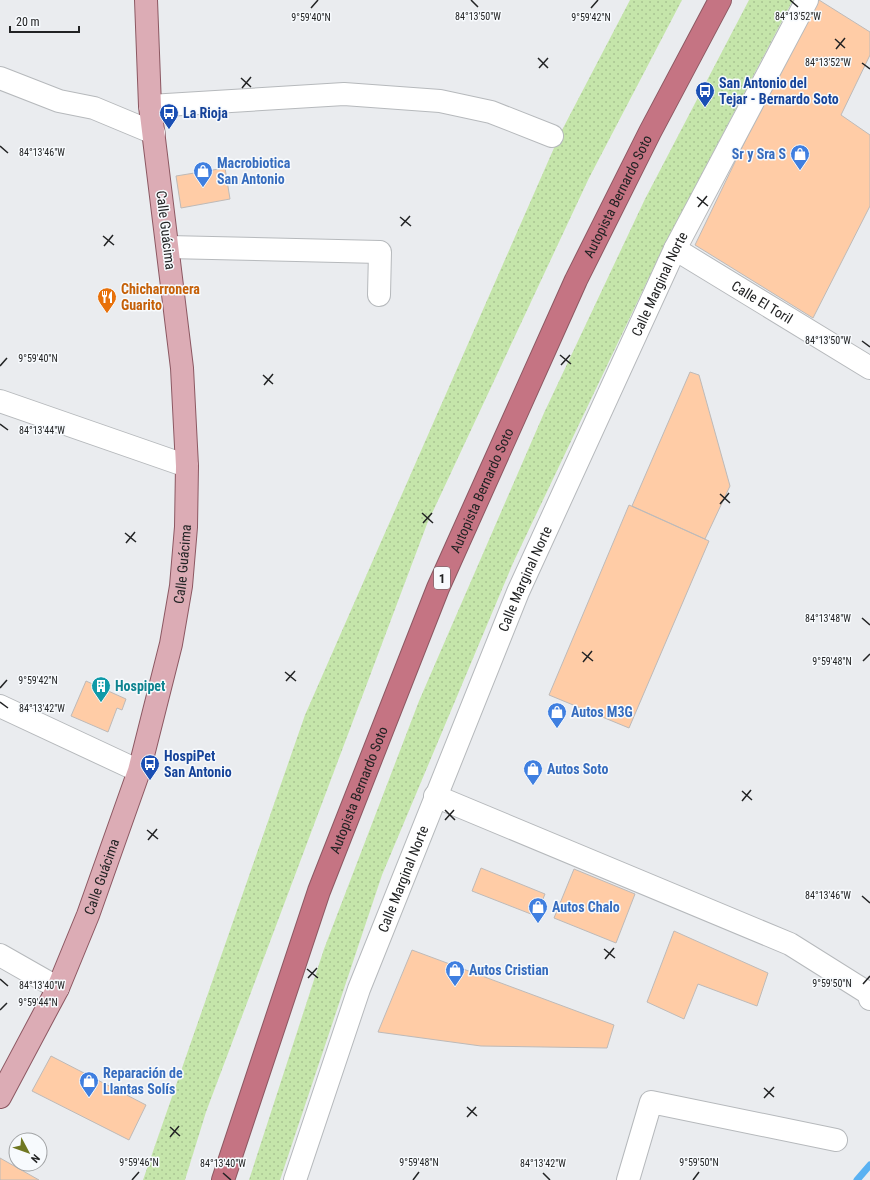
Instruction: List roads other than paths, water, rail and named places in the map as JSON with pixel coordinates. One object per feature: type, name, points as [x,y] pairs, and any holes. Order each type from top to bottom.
[{"type":"highway","name":"Autopista Bernardo Soto","points":[[223,1180],[319,891],[438,588],[576,280],[650,132],[720,0]]},
{"type":"main road","name":"Calle Guácima","points":[[0,1097],[58,988],[88,915],[139,771],[171,644],[181,586],[186,527],[187,466],[182,368],[150,106],[146,0]]},
{"type":"street","name":"Calle Marginal Norte","points":[[295,1180],[358,989],[518,592],[675,249],[807,0]]},
{"type":"street","points":[[0,78],[59,101],[89,121],[155,142]]},
{"type":"street","points":[[150,106],[344,94],[440,101],[491,112],[552,136]]},
{"type":"street","points":[[168,247],[380,252],[379,295]]},
{"type":"street","name":"Calle El Toril","points":[[675,249],[870,368]]},
{"type":"street","points":[[0,401],[187,466]]},
{"type":"street","points":[[0,706],[139,771]]},
{"type":"street","points":[[436,796],[790,944],[868,993],[870,999]]},
{"type":"street","points":[[0,955],[58,988]]},
{"type":"street","points":[[628,1180],[651,1102],[836,1140]]},
{"type":"waterway","points":[[857,1180],[870,1165]]},
{"type":"place","name":"San Antonio del Tejar - Bernardo Soto","points":[[705,108]]},
{"type":"place","name":"La Rioja","points":[[169,130]]},
{"type":"place","name":"Sr y Sra S","points":[[800,171]]},
{"type":"place","name":"Macrobiotica San Antonio","points":[[203,188]]},
{"type":"place","name":"Chicharronera Guarito","points":[[107,314]]},
{"type":"place","name":"Hospipet","points":[[101,703]]},
{"type":"place","name":"Autos M3G","points":[[557,729]]},
{"type":"place","name":"HospiPet San Antonio","points":[[150,781]]},
{"type":"place","name":"Autos Soto","points":[[533,786]]},
{"type":"place","name":"Autos Chalo","points":[[538,924]]},
{"type":"place","name":"Autos Cristian","points":[[455,987]]},
{"type":"place","name":"Reparación de Llantas Solís","points":[[89,1098]]}]
